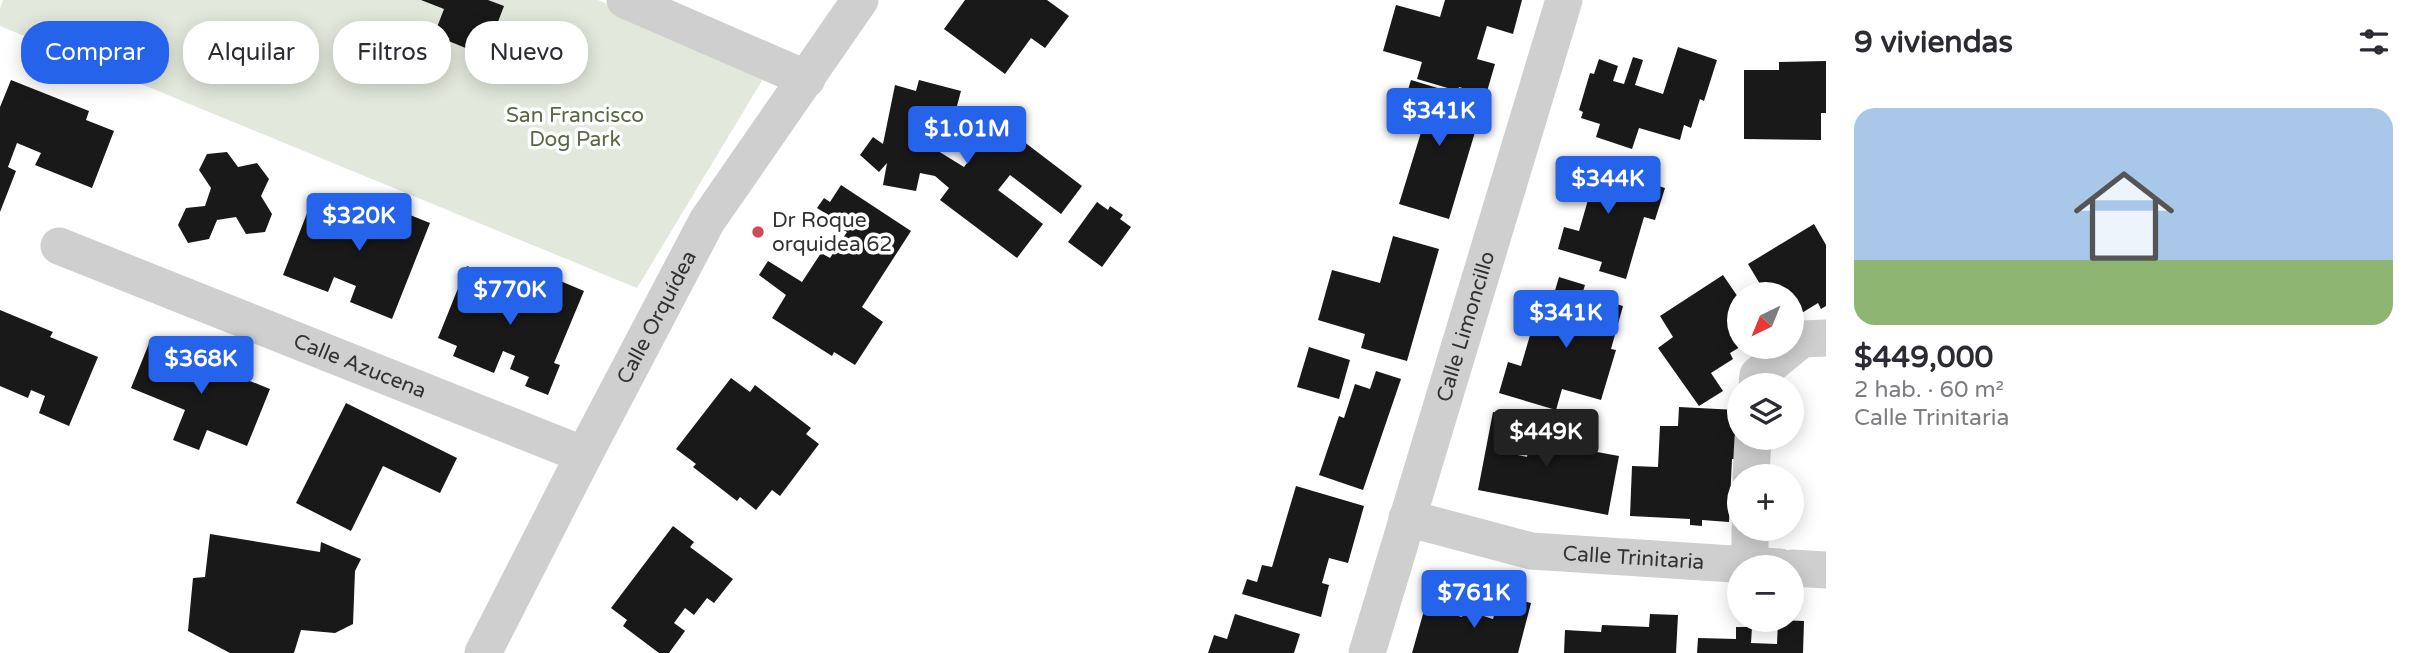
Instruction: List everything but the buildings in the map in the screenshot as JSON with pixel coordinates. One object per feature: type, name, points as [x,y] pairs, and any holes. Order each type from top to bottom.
[{"type":"street","points":[[625,0],[807,79]]},
{"type":"street","name":"Calle Orquídea","points":[[484,653],[707,221],[860,0]]},
{"type":"street","name":"Calle Limoncillo","points":[[1367,653],[1564,0]]},
{"type":"street","name":"Calle Azucena","points":[[59,246],[584,455]]},
{"type":"street","points":[[1760,373],[1802,339],[1826,338]]},
{"type":"street","name":"Calle Trinitaria","points":[[1407,518],[1531,551],[1727,564]]},
{"type":"street","points":[[1804,569],[1826,570]]},
{"type":"green space","name":"San Francisco Dog Park","points":[[3,0],[598,0],[766,74],[637,288],[141,84],[169,84],[169,21],[21,21],[21,35],[0,26]]},
{"type":"place","name":"Dr Roque orquidea 62","points":[[758,232]]}]
